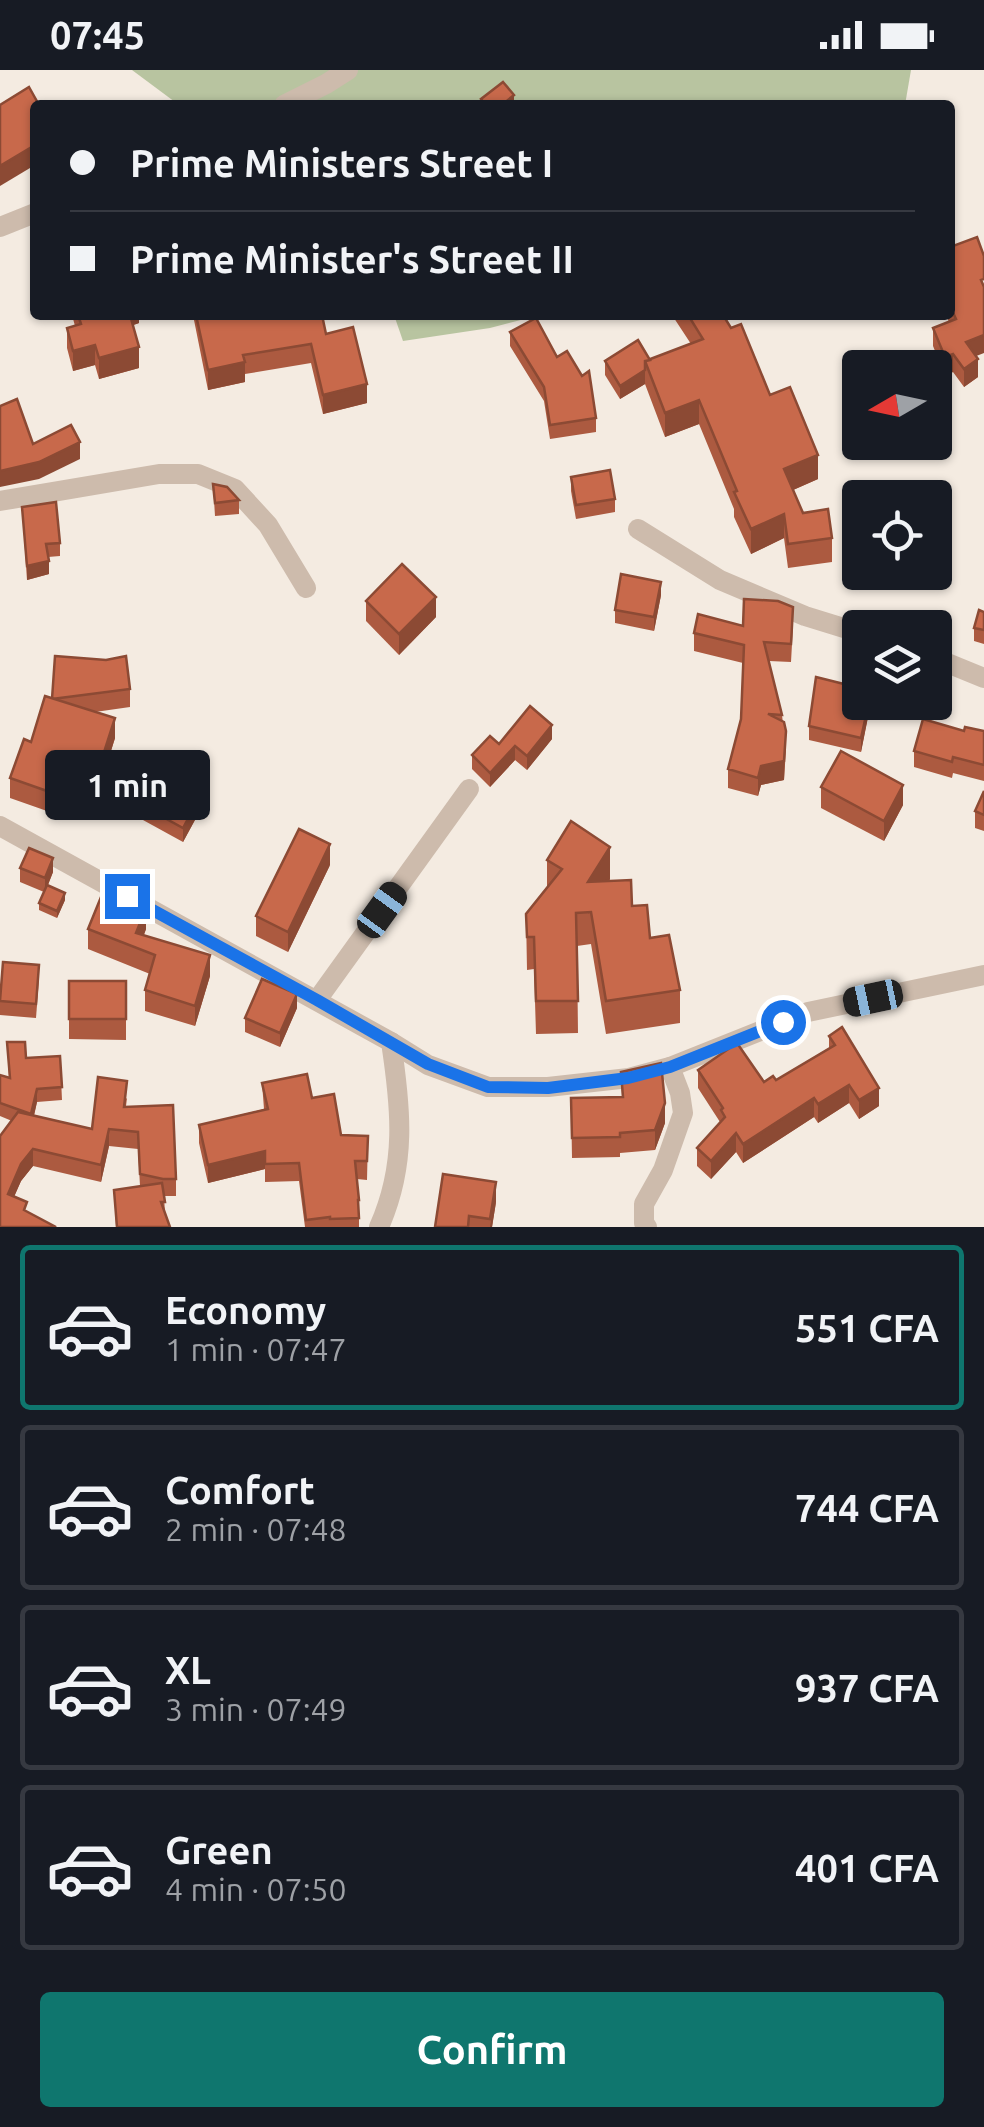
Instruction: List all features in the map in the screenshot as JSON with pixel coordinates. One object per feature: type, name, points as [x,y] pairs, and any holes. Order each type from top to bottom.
[{"type":"street","points":[[294,100],[348,70]]},
{"type":"street","points":[[0,226],[30,214]]},
{"type":"street","points":[[0,501],[159,474],[198,474],[235,489],[268,525],[306,588]]},
{"type":"street","points":[[638,529],[720,580],[842,627]]},
{"type":"street","points":[[952,665],[984,678]]},
{"type":"street","points":[[317,1000],[468,788]]},
{"type":"street","points":[[0,826],[428,1064],[488,1087],[548,1088],[628,1078],[670,1067],[808,1012],[984,975]]},
{"type":"street","points":[[379,1227],[399,1160],[399,1097],[391,1042]]},
{"type":"street","points":[[647,1227],[644,1204],[663,1170],[682,1113],[680,1093],[670,1067]]},
{"type":"green space","points":[[132,70],[911,70],[906,100],[172,100]]},
{"type":"green space","points":[[396,320],[521,320],[490,328],[403,341]]},
{"type":"building","points":[[503,82],[514,95],[508,100],[481,99]]},
{"type":"building","points":[[29,87],[36,100],[30,100],[30,148],[0,166],[0,105]]},
{"type":"building","points":[[977,237],[984,256],[984,335],[966,342],[978,359],[964,369],[952,350],[942,350],[933,328],[955,317],[955,245]]},
{"type":"building","points":[[80,320],[131,320],[139,347],[99,358],[95,345],[73,351],[67,328],[81,324]]},
{"type":"building","points":[[197,320],[323,320],[326,334],[353,327],[367,384],[323,395],[311,344],[243,355],[245,362],[208,370]]},
{"type":"building","points":[[537,320],[557,357],[567,351],[582,376],[589,371],[596,418],[550,425],[544,387],[510,332]]},
{"type":"building","points":[[691,320],[726,320],[731,328],[741,324],[770,395],[790,387],[818,455],[784,469],[803,513],[828,509],[832,538],[788,544],[784,514],[751,529],[699,400],[665,413],[645,361],[703,339]]},
{"type":"building","points":[[638,340],[650,360],[645,361],[645,370],[620,386],[605,361]]},
{"type":"building","points":[[17,399],[33,444],[71,425],[80,442],[39,462],[0,471],[0,406]]},
{"type":"building","points":[[610,470],[615,499],[576,505],[571,477]]},
{"type":"building","points":[[213,484],[227,487],[239,500],[215,503]]},
{"type":"building","points":[[56,502],[60,543],[46,544],[49,561],[27,566],[22,507]]},
{"type":"building","points":[[402,564],[436,597],[399,634],[366,601]]},
{"type":"building","points":[[621,574],[661,582],[654,617],[615,610]]},
{"type":"building","points":[[744,599],[778,601],[793,607],[791,644],[764,642],[782,715],[768,714],[784,722],[784,761],[761,766],[758,778],[728,769],[741,719],[744,645],[694,633],[698,614],[743,626]]},
{"type":"building","points":[[979,610],[984,612],[984,630],[974,628]]},
{"type":"building","points":[[55,656],[106,660],[126,656],[130,689],[52,699]]},
{"type":"building","points":[[816,677],[842,684],[842,720],[865,720],[861,738],[809,726]]},
{"type":"building","points":[[45,696],[115,718],[98,771],[109,776],[101,794],[66,779],[61,792],[10,778],[24,739],[31,742]]},
{"type":"building","points":[[530,706],[552,725],[527,756],[515,746],[490,773],[472,755],[490,736],[499,744]]},
{"type":"building","points":[[923,720],[964,731],[965,727],[984,731],[984,765],[953,757],[952,762],[914,751]]},
{"type":"building","points":[[841,751],[903,785],[884,821],[821,787]]},
{"type":"building","points":[[156,782],[196,804],[183,828],[143,806]]},
{"type":"building","points":[[984,791],[984,815],[975,811]]},
{"type":"building","points":[[571,821],[610,847],[588,882],[631,880],[632,906],[647,905],[650,938],[669,935],[680,990],[606,1001],[591,912],[576,913],[578,1001],[536,1001],[534,937],[527,937],[526,914],[562,869],[547,860]]},
{"type":"building","points":[[299,829],[330,844],[288,932],[256,916]]},
{"type":"building","points":[[29,848],[53,858],[45,878],[20,868]]},
{"type":"building","points":[[47,885],[65,893],[57,911],[39,903]]},
{"type":"building","points":[[119,891],[140,899],[138,905],[146,908],[136,933],[210,955],[195,1006],[145,990],[155,955],[88,929],[103,892],[117,897]]},
{"type":"building","points":[[3,962],[39,965],[36,1004],[0,1001]]},
{"type":"building","points":[[262,979],[297,994],[280,1033],[245,1018]]},
{"type":"building","points":[[69,981],[126,981],[126,1019],[69,1019]]},
{"type":"building","points":[[842,1027],[879,1088],[859,1100],[849,1085],[818,1104],[814,1098],[743,1144],[736,1133],[711,1161],[697,1148],[725,1117],[698,1070],[737,1043],[764,1082],[773,1076],[776,1080],[835,1045],[829,1036]]},
{"type":"building","points":[[7,1042],[25,1042],[26,1058],[60,1056],[62,1087],[37,1089],[31,1114],[0,1103],[0,1075],[10,1078]]},
{"type":"building","points":[[661,1063],[665,1103],[655,1130],[620,1133],[620,1137],[572,1138],[571,1098],[623,1097],[621,1072]]},
{"type":"building","points":[[307,1074],[312,1098],[334,1094],[341,1135],[368,1136],[367,1161],[355,1161],[359,1218],[306,1220],[299,1163],[265,1164],[265,1151],[208,1165],[199,1125],[268,1109],[262,1083]]},
{"type":"building","points":[[98,1077],[127,1081],[124,1107],[173,1105],[176,1179],[140,1174],[138,1132],[109,1129],[101,1165],[33,1149],[21,1164],[8,1194],[27,1202],[24,1210],[56,1227],[0,1227],[0,1136],[18,1112],[92,1129]]},
{"type":"building","points":[[443,1174],[496,1182],[490,1219],[469,1216],[468,1227],[435,1227]]},
{"type":"building","points":[[162,1183],[165,1202],[161,1202],[170,1227],[117,1227],[114,1190]]},
{"type":"route","points":[[127,896],[428,1064],[488,1087],[548,1088],[628,1078],[670,1067],[783,1022]]}]
